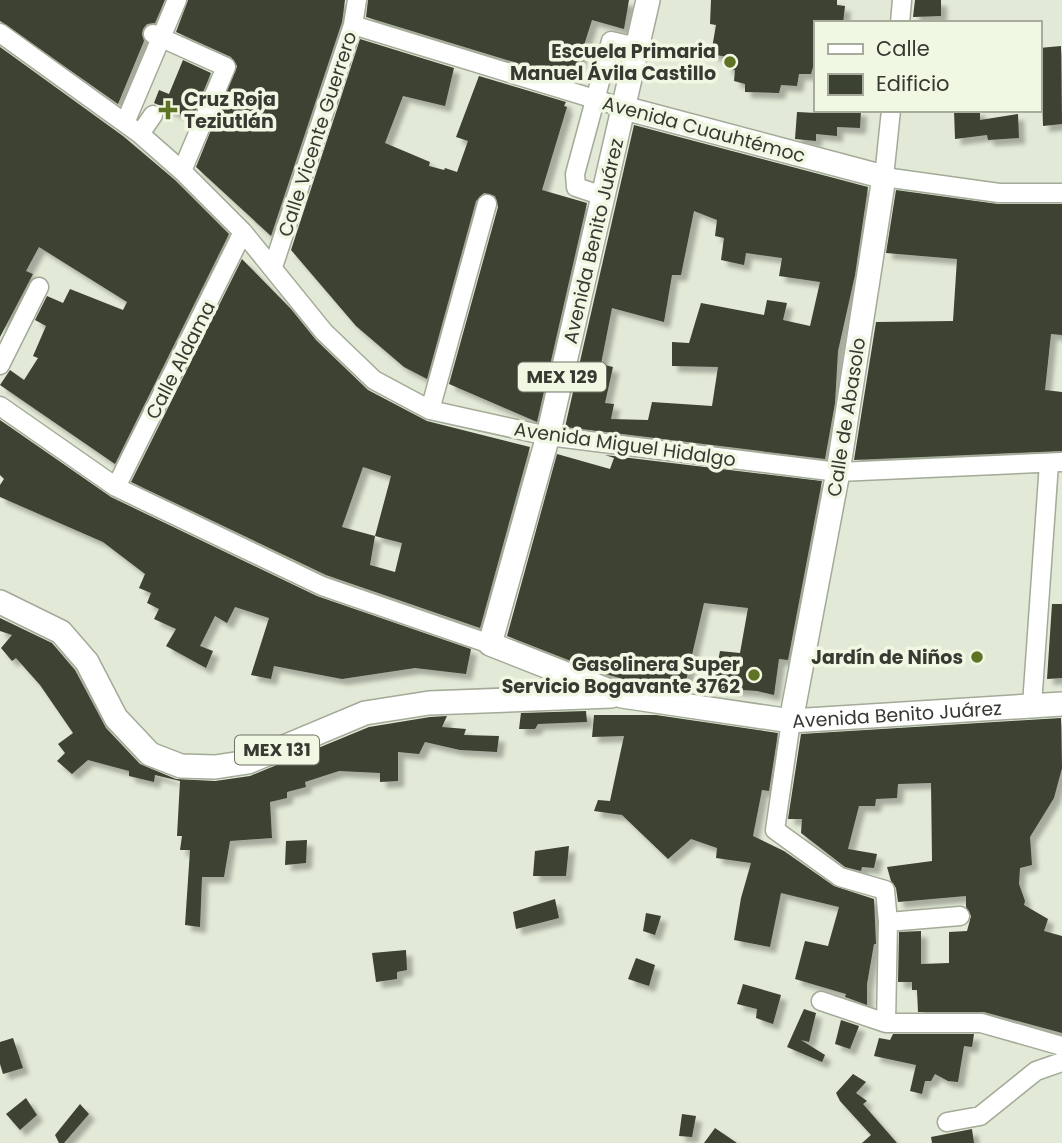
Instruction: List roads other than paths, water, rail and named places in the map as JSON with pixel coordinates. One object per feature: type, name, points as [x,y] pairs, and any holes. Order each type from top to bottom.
[{"type":"main road","name":"Avenida Benito Juárez","points":[[648,0],[548,436],[490,644],[622,696],[791,721],[1062,704]]},
{"type":"main road","name":"Avenida Cuauhtémoc","points":[[624,108],[884,177]]},
{"type":"main road","name":"Calle de Abasolo","points":[[791,721],[838,472],[884,177]]},
{"type":"main road","name":"MEX 131","points":[[0,602],[61,632],[87,662],[116,718],[150,754],[181,766],[215,767],[248,762],[365,713],[429,703],[622,696]]},
{"type":"street","points":[[128,125],[167,0]]},
{"type":"street","points":[[156,38],[177,0]]},
{"type":"street","name":"Calle Vicente Guerrero","points":[[273,267],[353,25],[357,0]]},
{"type":"street","points":[[900,21],[902,0]]},
{"type":"street","name":"Avenida Cuauhtémoc","points":[[353,25],[624,108]]},
{"type":"street","name":"Avenida Miguel Hidalgo","points":[[0,33],[128,125],[181,170],[243,232],[324,332],[374,380],[430,411],[548,436],[838,472],[1056,462]]},
{"type":"street","points":[[156,38],[223,69],[181,170]]},
{"type":"street","points":[[603,196],[576,187],[574,183],[611,41],[637,47]]},
{"type":"street","name":"Calle de Abasolo","points":[[884,177],[891,112]]},
{"type":"street","points":[[128,125],[153,115]]},
{"type":"street","name":"Avenida Cuauhtémoc","points":[[884,177],[999,193],[1062,193]]},
{"type":"street","points":[[430,411],[487,204]]},
{"type":"street","name":"Calle Aldama","points":[[116,487],[243,232]]},
{"type":"street","points":[[0,365],[39,287]]},
{"type":"street","name":"Avenida Benito Juárez","points":[[0,406],[116,487],[322,586],[490,644]]},
{"type":"street","points":[[1031,705],[1056,462]]},
{"type":"street","points":[[791,721],[775,830],[840,877],[885,890],[888,922],[886,1023]]},
{"type":"street","points":[[888,922],[960,916]]},
{"type":"street","points":[[821,1001],[886,1023],[981,1023],[1062,1046]]},
{"type":"street","points":[[947,1122],[980,1116],[1036,1071],[1062,1062]]},
{"type":"place","name":"Escuela Primaria Manuel Ávila Castillo","points":[[730,62]]},
{"type":"place","name":"Cruz Roja Teziutlán","points":[[168,110]]},
{"type":"place","name":"Jardín de Niños","points":[[977,657]]},
{"type":"place","name":"Gasolinera Super Servicio Bogavante 3762","points":[[754,675]]}]
